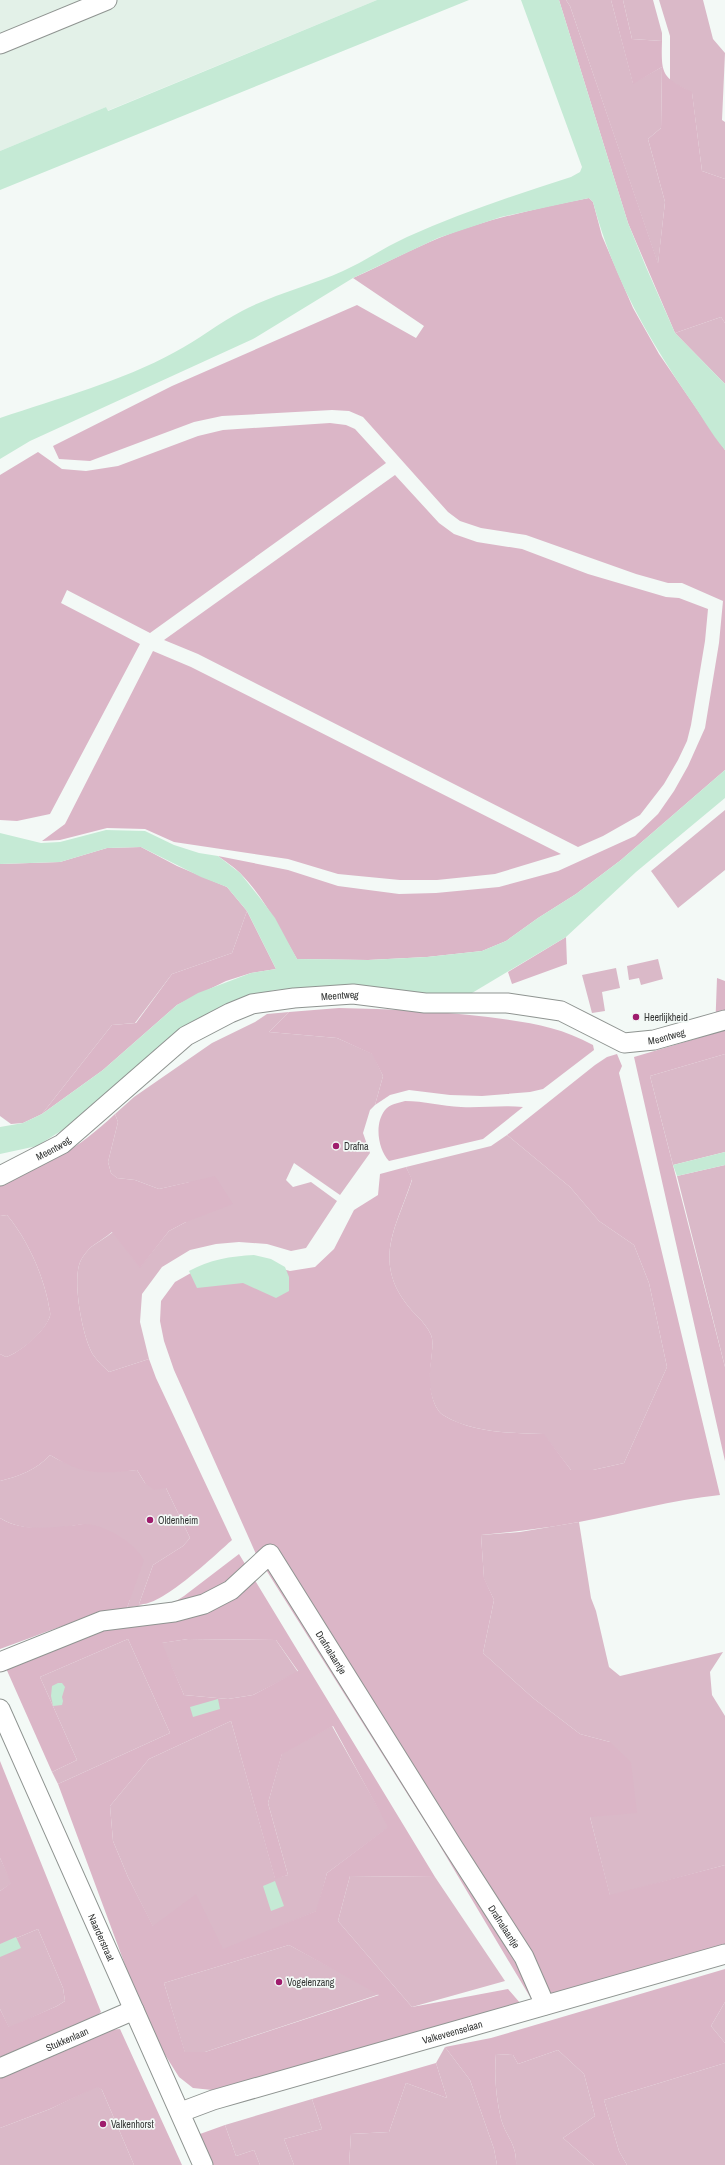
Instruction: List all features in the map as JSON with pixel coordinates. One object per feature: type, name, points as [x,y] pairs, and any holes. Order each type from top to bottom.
[{"type":"street","points":[[0,44],[107,0]]},
{"type":"street","name":"Meentweg","points":[[0,1176],[62,1144],[186,1036],[230,1013],[252,1004],[294,998],[352,994],[425,1003],[507,1003],[561,1011],[624,1043],[654,1040],[725,1020]]},
{"type":"street","name":"Drafnalaantje","points":[[0,1662],[102,1621],[174,1612],[204,1604],[231,1590],[270,1554],[524,1957],[545,2005]]},
{"type":"street","name":"Naarderstraat","points":[[0,1709],[203,2165]]},
{"type":"street","name":"Valkeveenselaan","points":[[180,2112],[213,2100],[725,1954]]},
{"type":"street","name":"Stukkenlaan","points":[[0,2068],[134,2010]]},
{"type":"shaded area","points":[[0,0],[377,0],[107,111],[106,107],[0,151]]},
{"type":"shaded area","points":[[377,0],[469,0],[0,190],[0,151],[106,107],[108,111]]},
{"type":"shaded area","points":[[521,0],[559,0],[628,223],[646,267],[675,333],[725,384],[725,450],[671,371],[631,303],[610,255],[593,202],[589,198],[501,217],[438,238],[353,278],[253,339],[30,441],[0,459],[0,418],[89,389],[133,372],[184,347],[233,316],[254,305],[343,271],[427,228],[467,212],[571,177],[580,172],[582,167]]},
{"type":"shaded area","points":[[559,0],[566,0],[570,6],[658,263],[665,202],[648,139],[661,128],[662,67],[633,84],[611,0],[623,0],[632,39],[662,41],[662,61],[665,74],[692,92],[702,171],[725,179],[725,323],[721,317],[675,333],[628,223]]},
{"type":"shaded area","points":[[566,0],[611,0],[633,83],[662,67],[661,128],[648,139],[665,202],[658,264],[570,6]]},
{"type":"shaded area","points":[[623,0],[653,0],[662,33],[662,41],[632,39]]},
{"type":"shaded area","points":[[659,0],[703,0],[713,39],[725,53],[722,120],[725,122],[725,179],[702,171],[692,93],[670,81],[670,36]]},
{"type":"shaded area","points":[[589,198],[593,202],[602,236],[633,308],[659,354],[725,450],[725,770],[621,860],[576,894],[538,918],[506,941],[482,951],[427,957],[368,960],[297,959],[272,914],[257,893],[240,873],[218,856],[288,870],[338,886],[399,894],[436,893],[499,887],[558,871],[635,836],[658,814],[674,791],[688,766],[705,728],[719,643],[723,601],[682,583],[668,583],[636,574],[526,535],[481,528],[460,521],[448,512],[363,417],[349,411],[332,410],[222,416],[194,422],[90,461],[59,459],[53,446],[172,386],[357,305],[416,338],[424,326],[353,278],[457,231],[513,215]]},
{"type":"shaded area","points":[[721,317],[725,323],[725,384],[675,333]]},
{"type":"shaded area","points":[[330,423],[346,425],[355,429],[386,463],[150,633],[67,590],[61,603],[140,644],[50,814],[17,821],[0,820],[0,475],[38,452],[62,469],[86,471],[118,466],[198,436],[223,430]]},
{"type":"shaded area","points":[[395,475],[439,523],[454,534],[477,542],[522,549],[588,574],[666,597],[679,598],[708,609],[705,641],[687,741],[664,784],[640,815],[603,836],[578,847],[198,654],[164,640]]},
{"type":"shaded area","points":[[153,651],[191,667],[561,854],[495,874],[437,880],[400,880],[338,874],[288,859],[174,842],[145,829],[107,828],[60,840],[42,841],[65,824]]},
{"type":"shaded area","points":[[725,770],[725,798],[636,872],[566,937],[472,993],[441,995],[323,987],[274,990],[236,1002],[149,1061],[64,1129],[37,1146],[0,1154],[0,1127],[23,1123],[42,1114],[103,1070],[177,1005],[198,993],[251,973],[276,969],[247,911],[227,887],[201,877],[141,847],[107,848],[60,862],[0,864],[0,833],[41,843],[60,842],[106,830],[145,831],[174,845],[199,853],[218,856],[240,873],[275,918],[297,959],[368,960],[427,957],[482,951],[506,941],[538,918],[576,894],[621,860]]},
{"type":"shaded area","points":[[725,810],[725,870],[678,908],[651,871]]},
{"type":"shaded area","points":[[141,847],[177,866],[227,887],[247,911],[232,953],[172,974],[135,1023],[112,1025],[42,1114],[23,1123],[11,1124],[0,1116],[0,864],[60,862],[107,848]]},
{"type":"shaded area","points":[[247,911],[276,969],[251,973],[226,981],[177,1005],[103,1070],[42,1114],[112,1025],[136,1023],[172,974],[232,953]]},
{"type":"shaded area","points":[[566,937],[567,964],[512,984],[508,972]]},
{"type":"shaded area","points":[[658,959],[663,979],[641,985],[639,978],[629,980],[627,966]]},
{"type":"shaded area","points":[[616,968],[620,988],[602,992],[605,1011],[592,1013],[582,975]]},
{"type":"shaded area","points":[[717,978],[725,981],[725,1054],[650,1076],[725,1367],[725,1461],[634,1057],[715,1033]]},
{"type":"shaded area","points":[[339,1008],[433,1012],[516,1021],[568,1033],[593,1045],[594,1050],[543,1089],[530,1092],[482,1096],[450,1095],[409,1090],[390,1095],[375,1105],[383,1076],[372,1054],[337,1038],[269,1032],[289,1012]]},
{"type":"shaded area","points":[[289,1012],[269,1032],[337,1038],[373,1054],[383,1076],[375,1105],[370,1110],[363,1133],[370,1153],[340,1195],[294,1163],[286,1180],[293,1187],[311,1182],[337,1201],[306,1248],[291,1251],[267,1244],[239,1242],[216,1244],[190,1250],[162,1267],[142,1294],[140,1322],[149,1359],[109,1372],[94,1356],[82,1324],[77,1280],[81,1260],[88,1250],[113,1232],[140,1267],[169,1231],[186,1222],[190,1182],[159,1189],[135,1180],[117,1178],[111,1173],[108,1162],[118,1122],[115,1114],[134,1097],[212,1043],[255,1022],[267,1014]]},
{"type":"shaded area","points":[[617,1054],[622,1066],[619,1073],[720,1495],[667,1503],[567,1524],[530,1530],[481,1535],[484,1578],[494,1600],[483,1653],[533,1698],[580,1734],[610,1742],[631,1762],[637,1813],[590,1817],[610,1895],[725,1865],[725,1954],[536,2007],[437,1841],[256,1554],[174,1370],[164,1341],[160,1321],[161,1301],[175,1282],[198,1269],[264,1264],[290,1271],[315,1267],[334,1249],[354,1210],[378,1195],[380,1174],[406,1167],[412,1179],[395,1226],[389,1256],[391,1271],[396,1286],[405,1302],[426,1326],[431,1335],[430,1384],[437,1409],[443,1415],[454,1421],[479,1429],[544,1434],[571,1470],[593,1470],[624,1463],[667,1367],[649,1283],[634,1245],[599,1221],[570,1187],[507,1135],[595,1065],[607,1057]]},
{"type":"shaded area","points":[[725,1054],[725,1152],[673,1165],[650,1076]]},
{"type":"shaded area","points":[[405,1101],[461,1107],[523,1107],[483,1139],[389,1161],[382,1150],[380,1143],[379,1122],[385,1110],[389,1106]]},
{"type":"shaded area","points":[[115,1114],[118,1122],[108,1162],[111,1173],[117,1178],[135,1180],[159,1189],[215,1176],[233,1204],[186,1222],[169,1231],[140,1268],[112,1232],[88,1250],[81,1260],[78,1269],[78,1294],[82,1324],[94,1356],[109,1372],[149,1359],[156,1378],[232,1540],[201,1568],[160,1598],[148,1603],[139,1604],[153,1565],[183,1546],[190,1538],[166,1488],[154,1490],[145,1483],[137,1470],[92,1472],[61,1462],[50,1455],[39,1465],[27,1472],[0,1481],[0,1354],[6,1357],[25,1346],[43,1328],[50,1314],[45,1289],[37,1266],[27,1245],[7,1215],[0,1216],[0,1176],[35,1166],[62,1154],[88,1137]]},
{"type":"shaded area","points":[[507,1135],[570,1187],[599,1221],[634,1245],[649,1283],[667,1367],[624,1463],[593,1470],[571,1470],[543,1434],[492,1431],[466,1425],[443,1415],[437,1409],[433,1399],[429,1380],[432,1350],[431,1335],[426,1326],[405,1302],[396,1286],[391,1271],[389,1256],[395,1226],[412,1180],[406,1167],[491,1146]]},
{"type":"shaded area","points":[[725,1152],[725,1165],[677,1176],[673,1165]]},
{"type":"shaded area","points":[[725,1165],[725,1367],[677,1176]]},
{"type":"shaded area","points":[[7,1215],[21,1234],[37,1266],[45,1289],[50,1316],[38,1335],[32,1341],[6,1357],[0,1354],[0,1216]]},
{"type":"shaded area","points":[[254,1255],[271,1259],[285,1267],[289,1277],[289,1291],[276,1298],[243,1283],[197,1288],[189,1271],[220,1259]]},
{"type":"shaded area","points":[[50,1455],[70,1465],[92,1470],[137,1470],[145,1483],[166,1488],[190,1538],[183,1546],[153,1565],[139,1604],[143,1605],[127,1608],[130,1599],[83,1524],[51,1528],[30,1528],[9,1523],[0,1518],[0,1481],[27,1472],[39,1465]]},
{"type":"shaded area","points":[[0,1518],[16,1525],[33,1528],[83,1524],[92,1525],[118,1535],[133,1547],[144,1560],[127,1608],[94,1616],[0,1649]]},
{"type":"shaded area","points":[[579,1522],[591,1598],[596,1611],[609,1667],[620,1676],[723,1652],[710,1672],[712,1695],[725,1716],[725,1865],[610,1896],[590,1817],[610,1742],[580,1734],[533,1698],[483,1653],[494,1600],[484,1579],[481,1535],[520,1532]]},
{"type":"shaded area","points":[[239,1554],[435,1877],[350,1876],[338,1921],[412,2007],[508,1989],[521,2004],[212,2090],[193,2088],[179,2077],[162,2050],[131,1981],[58,1784],[170,1733],[128,1639],[40,1677],[77,1760],[52,1772],[5,1666],[55,1645],[156,1614],[184,1596]],"holes":[[[188,1639],[276,1640],[298,1671],[253,1695],[228,1699],[184,1695],[162,1643]],[[231,1721],[275,1879],[288,1875],[268,1803],[282,1754],[333,1726],[388,1827],[327,1873],[316,1911],[223,1949],[196,1894],[153,1926],[128,1877],[113,1841],[110,1806],[149,1759]],[[289,1945],[379,1995],[205,2052],[185,2052],[164,1983]]]},
{"type":"shaded area","points":[[128,1639],[170,1733],[58,1784],[52,1772],[77,1760],[40,1677]]},
{"type":"shaded area","points":[[188,1639],[276,1640],[298,1672],[253,1695],[228,1699],[184,1695],[161,1643]]},
{"type":"shaded area","points":[[62,1683],[65,1687],[62,1697],[63,1701],[62,1705],[53,1706],[51,1696],[52,1686]]},
{"type":"shaded area","points":[[218,1699],[220,1709],[193,1717],[190,1707]]},
{"type":"shaded area","points":[[231,1721],[275,1878],[288,1875],[268,1803],[282,1753],[332,1726],[389,1827],[327,1873],[317,1911],[223,1950],[153,1927],[128,1877],[113,1841],[110,1806],[149,1759]]},
{"type":"shaded area","points":[[0,1761],[101,2012],[94,2018],[0,2057],[0,2009],[9,2027],[65,2001],[63,1988],[38,1929],[0,1945],[0,1891],[11,1883],[0,1858]]},
{"type":"shaded area","points":[[0,1858],[12,1883],[0,1891]]},
{"type":"shaded area","points":[[350,1876],[435,1877],[505,1981],[412,2007],[338,1921]]},
{"type":"shaded area","points":[[275,1881],[284,1906],[271,1911],[263,1886]]},
{"type":"shaded area","points":[[38,1929],[63,1988],[65,2001],[9,2028],[0,2009],[0,1945]]},
{"type":"shaded area","points":[[16,1937],[21,1948],[0,1957],[0,1944]]},
{"type":"shaded area","points":[[289,1945],[380,1994],[205,2052],[185,2053],[164,1983]]},
{"type":"shaded area","points":[[725,1969],[725,2002],[711,2026],[725,2043],[725,2063],[604,2100],[619,2151],[627,2165],[594,2165],[563,2138],[595,2116],[584,2074],[558,2050],[518,2064],[513,2055],[496,2054],[495,2078],[499,2111],[503,2125],[515,2151],[516,2158],[516,2165],[497,2165],[494,2149],[470,2080],[445,2047],[491,2038]]},
{"type":"shaded area","points":[[725,2002],[725,2043],[711,2026]]},
{"type":"shaded area","points":[[120,2029],[182,2165],[134,2165],[102,2090],[97,2087],[50,2109],[0,2128],[0,2077],[109,2030]]},
{"type":"shaded area","points":[[445,2047],[470,2080],[494,2149],[497,2165],[349,2165],[351,2134],[389,2132],[406,2083],[447,2098],[436,2063]]},
{"type":"shaded area","points":[[558,2050],[584,2074],[595,2116],[563,2138],[594,2165],[516,2165],[515,2151],[503,2125],[499,2111],[495,2078],[496,2054],[513,2055],[518,2064]]},
{"type":"shaded area","points":[[436,2063],[447,2098],[406,2083],[389,2132],[351,2134],[349,2165],[294,2165],[284,2139],[322,2129],[312,2099]]},
{"type":"shaded area","points":[[725,2063],[725,2165],[627,2165],[619,2151],[604,2100]]},
{"type":"shaded area","points":[[97,2086],[102,2090],[134,2165],[0,2165],[0,2128],[50,2109]]},
{"type":"shaded area","points":[[312,2099],[322,2129],[284,2139],[294,2165],[260,2165],[254,2150],[236,2156],[225,2125]]},
{"type":"shaded area","points":[[225,2125],[236,2156],[254,2150],[260,2165],[213,2165],[200,2134]]},
{"type":"place","name":"Heerlijkheid","points":[[636,1017]]},
{"type":"place","name":"Drafna","points":[[336,1146]]},
{"type":"place","name":"Oldenheim","points":[[150,1520]]},
{"type":"place","name":"Vogelenzang","points":[[279,1982]]},
{"type":"place","name":"Valkenhorst","points":[[103,2124]]}]
